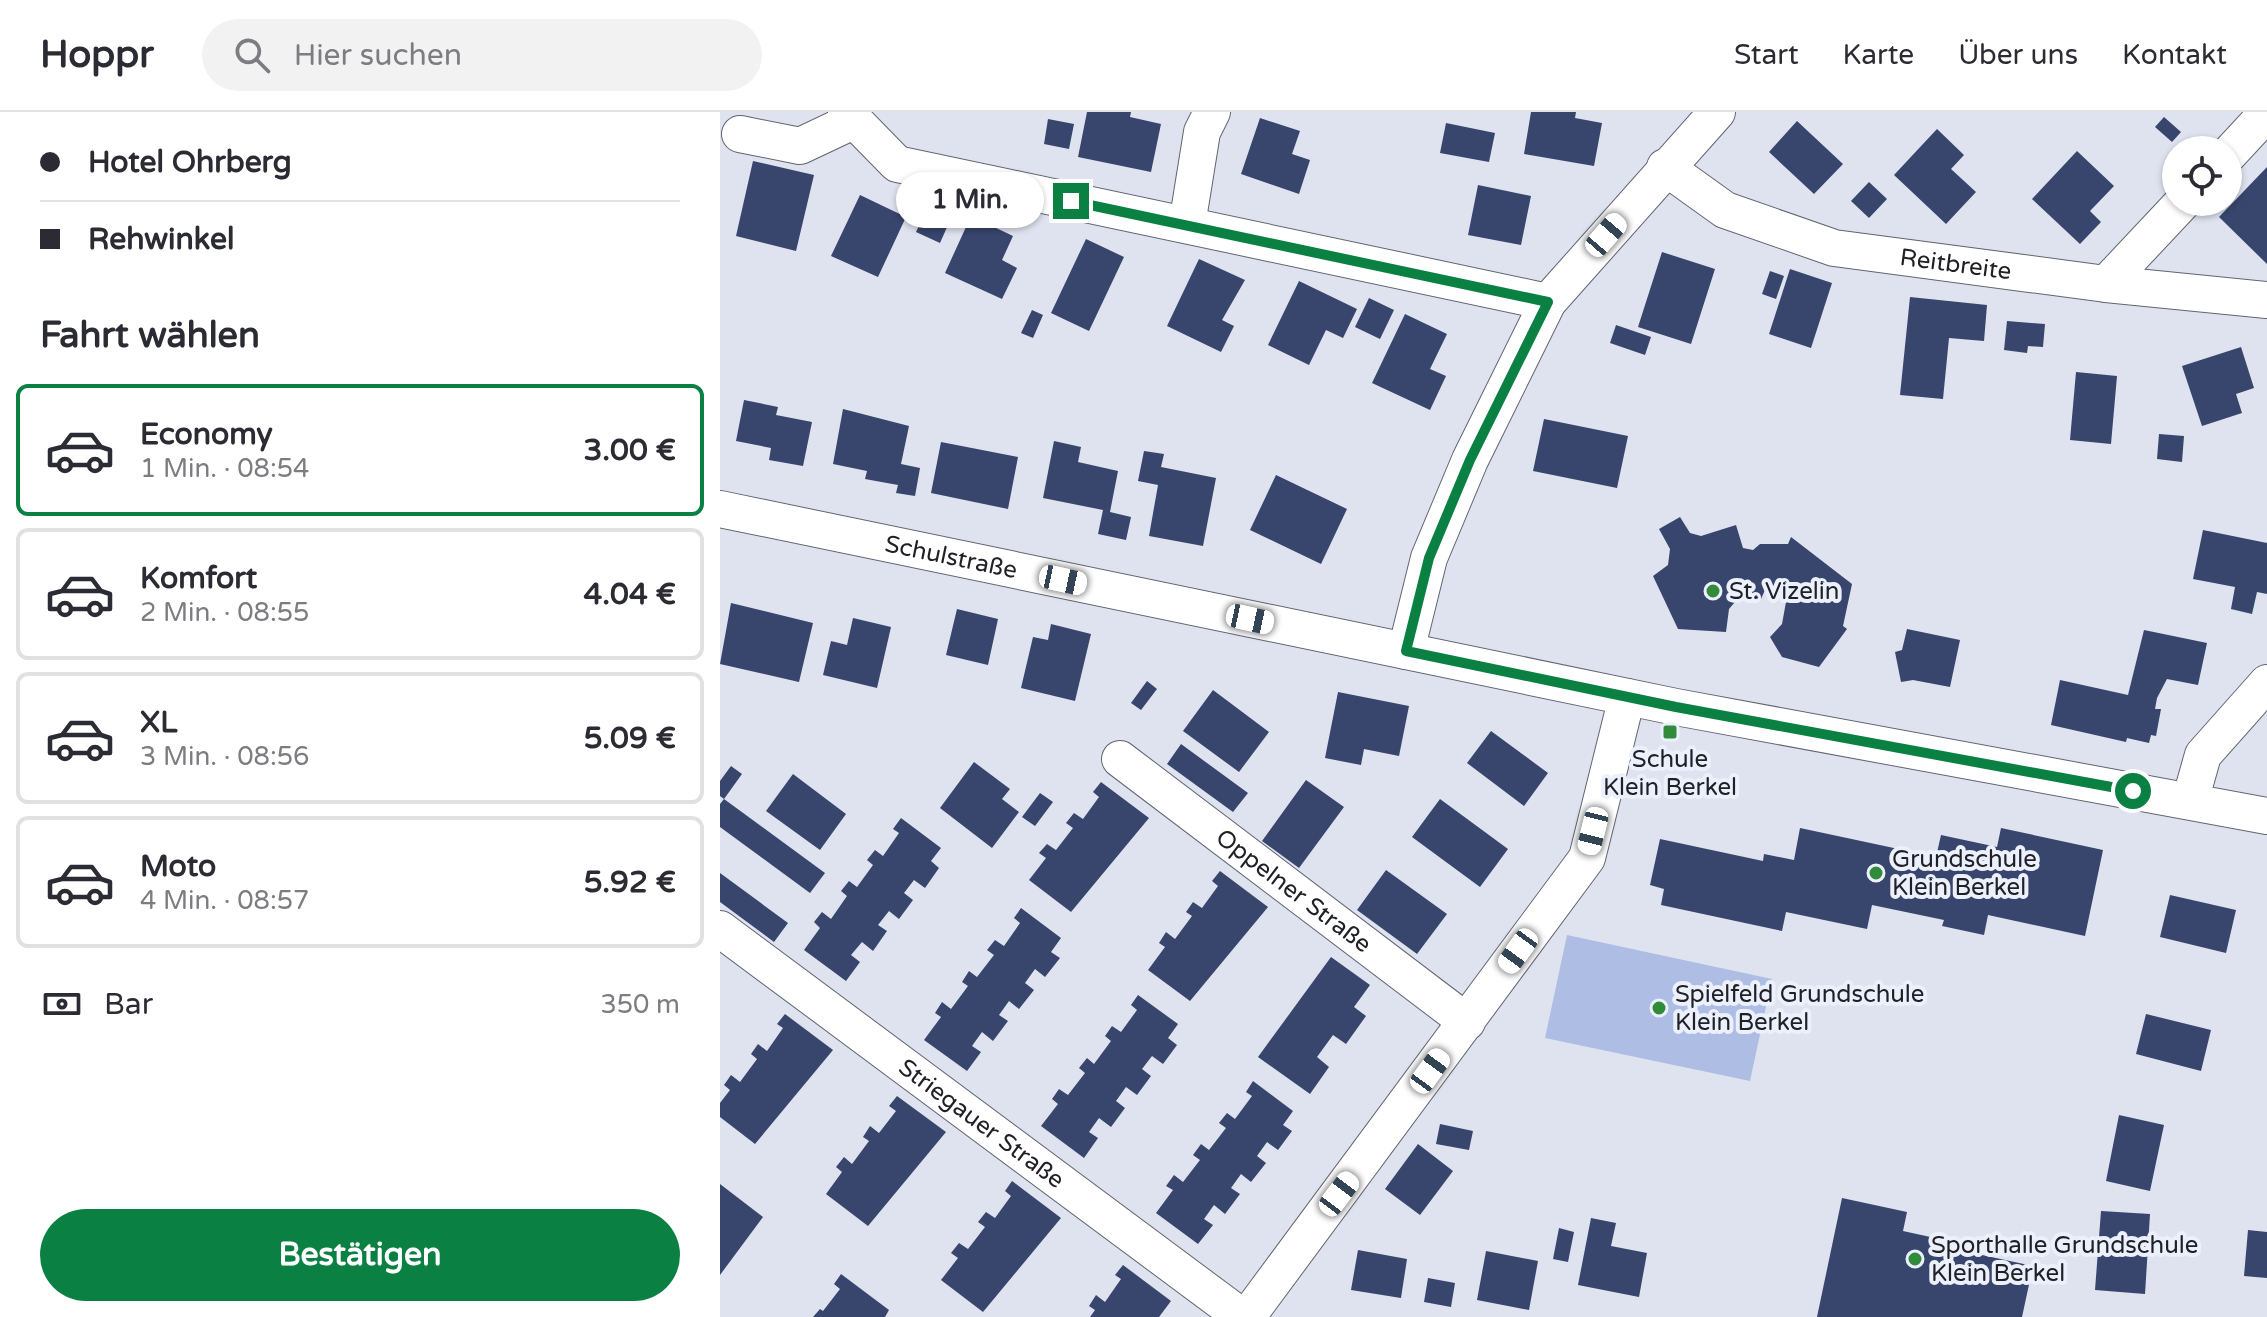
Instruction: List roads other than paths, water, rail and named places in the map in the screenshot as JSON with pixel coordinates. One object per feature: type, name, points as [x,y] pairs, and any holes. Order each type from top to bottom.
[{"type":"street","points":[[1187,225],[1202,132],[1212,112]]},
{"type":"street","points":[[1406,651],[1429,558],[1470,460],[1548,302],[1717,112]]},
{"type":"street","points":[[2242,140],[2267,113]]},
{"type":"street","points":[[740,134],[800,146],[850,116],[897,164],[1548,302]]},
{"type":"street","name":"Reitbreite","points":[[1665,167],[1725,210],[1834,248],[2106,284],[2267,300]]},
{"type":"street","points":[[2106,284],[2170,216]]},
{"type":"street","name":"Schulstraße","points":[[720,509],[1627,697],[2267,816]]},
{"type":"street","points":[[2190,801],[2203,755],[2267,683]]},
{"type":"street","points":[[1244,1317],[1587,858],[1627,697]]},
{"type":"street","name":"Oppelner Straße","points":[[1120,759],[1467,1022]]},
{"type":"street","name":"Striegauer Straße","points":[[720,929],[1244,1317]]},
{"type":"place","name":"St. Vizelin","points":[[1713,591]]},
{"type":"place","name":"Schule Klein Berkel","points":[[1670,732]]},
{"type":"place","name":"Grundschule Klein Berkel","points":[[1876,873]]},
{"type":"place","name":"Spielfeld Grundschule Klein Berkel","points":[[1659,1008]]},
{"type":"place","name":"Sporthalle Grundschule Klein Berkel","points":[[1915,1259]]}]
